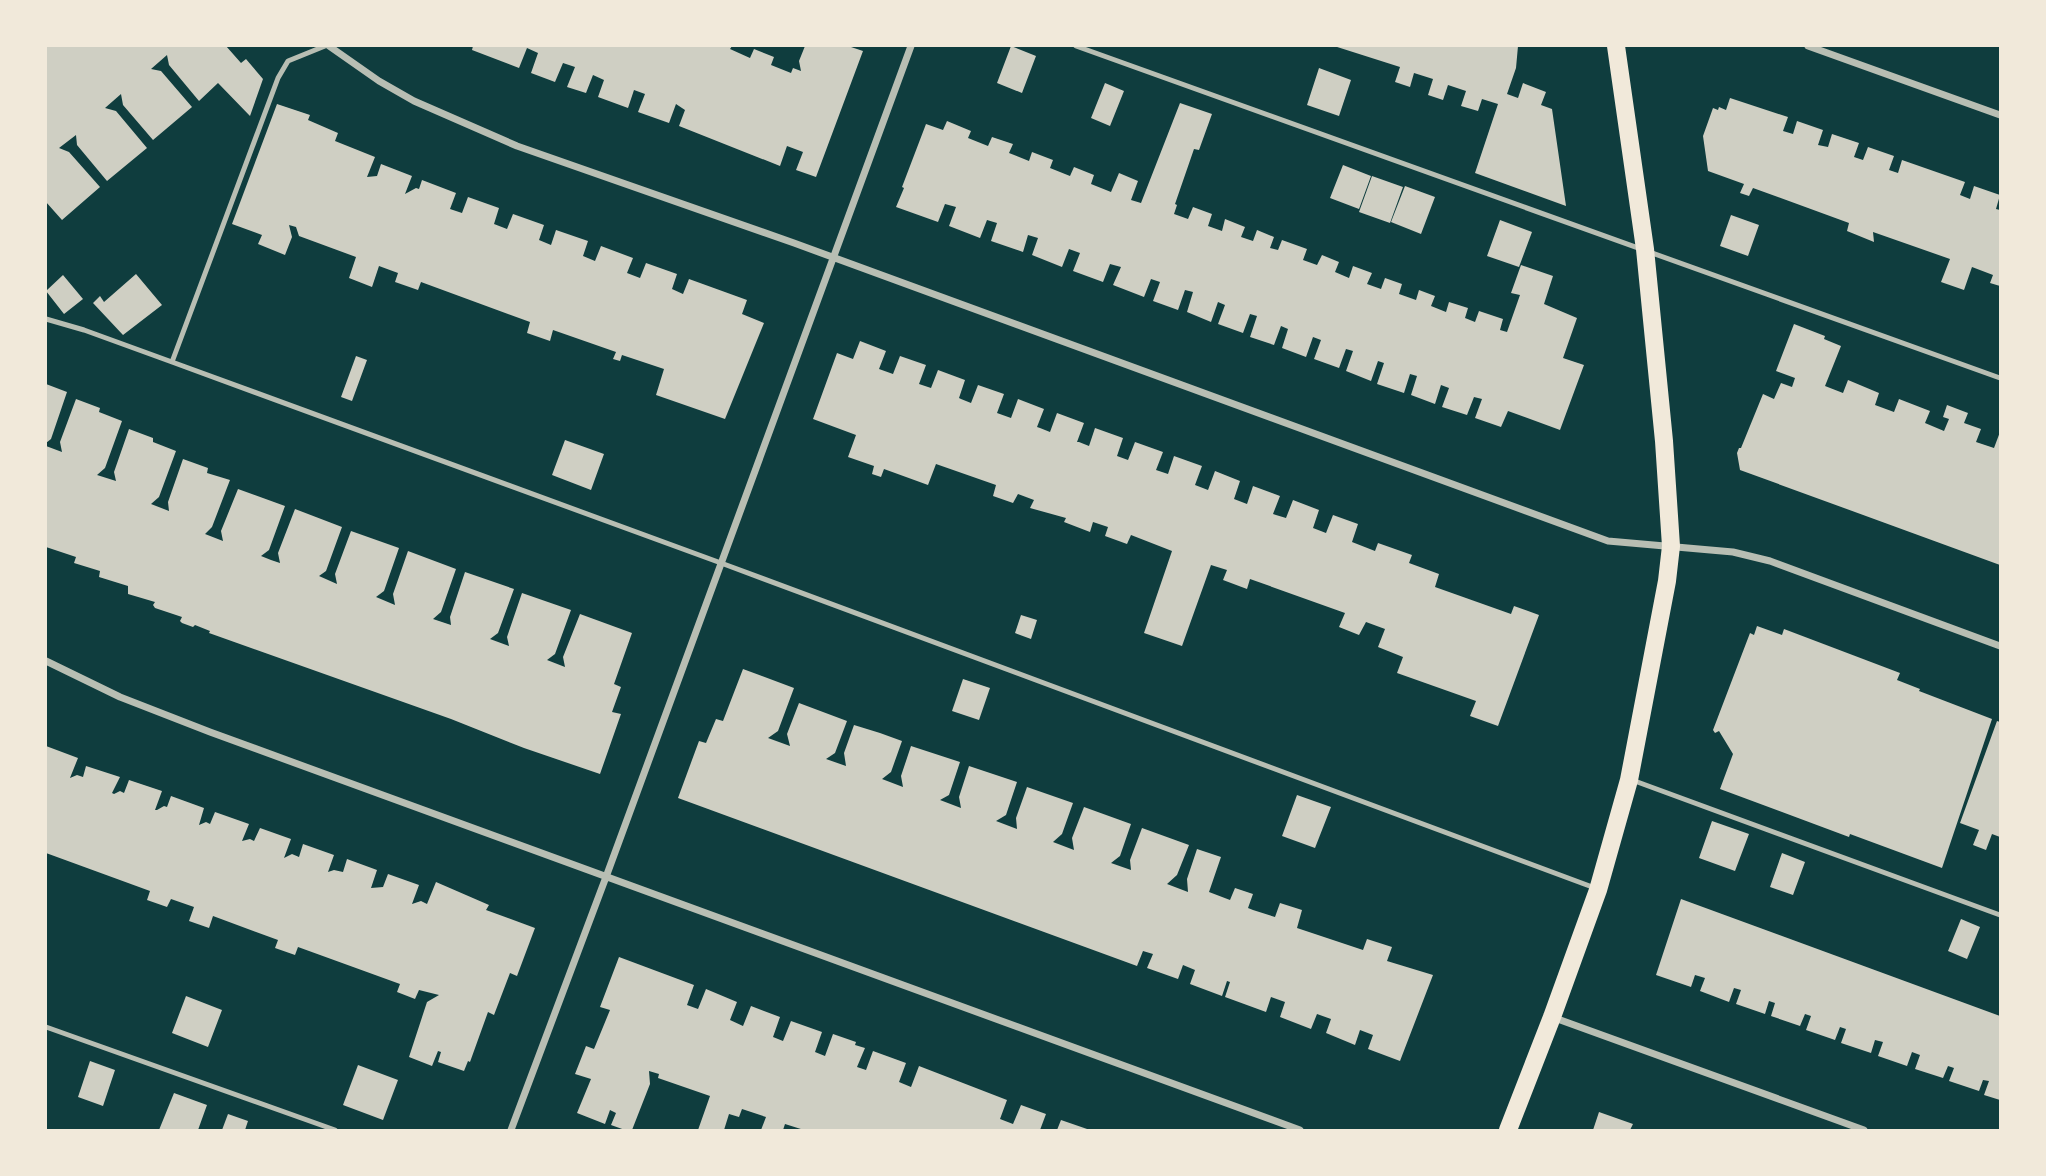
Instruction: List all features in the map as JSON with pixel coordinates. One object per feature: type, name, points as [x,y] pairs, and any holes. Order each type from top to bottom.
[{"type":"main road","points":[[1508,1130],[1598,890],[1629,779],[1667,581],[1671,546],[1664,441],[1645,248],[1616,46]]},
{"type":"street","points":[[327,46],[414,101],[517,146],[833,258],[1608,541],[1733,552],[1770,561],[2000,646]]},
{"type":"street","points":[[511,1130],[911,46]]},
{"type":"street","points":[[1808,46],[2000,115]]},
{"type":"street","points":[[46,661],[120,697],[210,732],[1300,1130]]},
{"type":"street","points":[[1552,1017],[1864,1130]]},
{"type":"lane","points":[[172,362],[278,78],[288,61],[327,46]]},
{"type":"lane","points":[[1076,46],[1645,248],[2000,378]]},
{"type":"lane","points":[[46,319],[84,330],[721,563],[1598,890]]},
{"type":"lane","points":[[1629,779],[2000,915]]},
{"type":"lane","points":[[46,1027],[335,1130]]},
{"type":"building","points":[[46,46],[226,46],[241,63],[246,59],[263,79],[250,116],[218,83],[199,101],[169,65],[167,55],[151,69],[161,71],[192,107],[153,140],[123,105],[121,94],[105,108],[116,111],[147,148],[107,181],[77,145],[76,135],[59,148],[69,152],[100,187],[62,220],[46,202]]},
{"type":"building","points":[[473,46],[732,46],[730,49],[750,58],[754,49],[774,57],[771,65],[791,73],[793,68],[801,71],[799,61],[805,46],[848,46],[863,51],[816,177],[796,170],[803,152],[787,146],[780,166],[679,126],[685,110],[676,104],[669,123],[638,112],[645,94],[634,90],[628,108],[598,97],[604,80],[593,75],[586,93],[567,87],[575,67],[563,63],[555,82],[531,73],[538,53],[527,48],[519,68],[472,50]]},
{"type":"building","points":[[1011,46],[1036,56],[1022,93],[997,83]]},
{"type":"building","points":[[1334,46],[1518,46],[1516,68],[1507,94],[1518,98],[1523,83],[1546,92],[1541,105],[1552,109],[1566,206],[1475,173],[1498,104],[1482,99],[1478,111],[1461,106],[1466,91],[1448,85],[1443,100],[1428,95],[1433,79],[1414,73],[1410,87],[1395,82],[1400,67]]},
{"type":"building","points":[[1319,68],[1351,80],[1339,116],[1307,105]]},
{"type":"building","points":[[1105,83],[1124,91],[1110,126],[1091,118]]},
{"type":"building","points":[[1730,98],[1788,117],[1783,131],[1793,134],[1797,121],[1823,130],[1818,145],[1828,147],[1832,134],[1859,143],[1854,157],[1863,160],[1868,147],[1894,156],[1889,170],[1898,173],[1902,160],[1965,182],[1960,195],[1970,199],[1974,186],[2000,195],[1996,209],[2000,210],[2000,286],[1990,283],[1993,275],[1972,267],[1964,290],[1941,282],[1950,259],[1873,232],[1874,242],[1847,231],[1849,223],[1753,188],[1749,196],[1740,193],[1744,184],[1708,171],[1703,136],[1713,108],[1726,110]]},
{"type":"building","points":[[1180,103],[1212,114],[1199,150],[1194,149],[1174,214],[1188,219],[1193,207],[1212,214],[1208,226],[1222,231],[1225,219],[1245,227],[1241,237],[1253,241],[1257,230],[1274,237],[1270,248],[1278,250],[1282,240],[1307,249],[1303,260],[1317,265],[1322,255],[1339,262],[1335,272],[1349,278],[1353,266],[1372,273],[1367,284],[1381,289],[1385,278],[1402,284],[1399,294],[1416,300],[1419,290],[1435,296],[1431,306],[1446,312],[1449,302],[1468,308],[1465,318],[1475,322],[1479,311],[1503,319],[1500,330],[1507,332],[1520,295],[1511,293],[1521,265],[1553,276],[1544,304],[1577,318],[1563,358],[1584,365],[1560,430],[1508,411],[1501,427],[1475,418],[1482,399],[1474,397],[1467,415],[1442,407],[1449,388],[1441,385],[1435,404],[1411,395],[1417,376],[1410,374],[1404,393],[1377,384],[1384,363],[1378,361],[1371,381],[1346,371],[1353,351],[1346,349],[1339,368],[1314,359],[1321,340],[1313,337],[1306,357],[1282,348],[1288,329],[1281,326],[1274,345],[1250,337],[1257,316],[1250,314],[1243,333],[1218,324],[1225,305],[1218,302],[1211,322],[1187,312],[1193,292],[1185,290],[1178,310],[1153,301],[1160,282],[1151,279],[1144,297],[1113,285],[1121,267],[1110,264],[1103,282],[1073,271],[1080,253],[1069,249],[1062,267],[1032,255],[1038,238],[1028,235],[1023,252],[991,241],[997,223],[987,220],[980,238],[949,226],[956,207],[945,204],[938,222],[896,207],[926,124],[943,130],[947,121],[971,131],[968,138],[988,146],[992,137],[1013,144],[1009,153],[1029,161],[1032,152],[1053,160],[1050,168],[1070,176],[1074,167],[1094,175],[1091,184],[1111,192],[1119,173],[1138,181],[1131,200],[1141,203]]},
{"type":"building","points":[[277,104],[310,115],[308,120],[338,133],[335,141],[375,157],[367,177],[377,176],[381,164],[412,176],[405,194],[419,189],[422,180],[456,193],[450,209],[462,213],[468,197],[499,208],[494,224],[507,229],[513,214],[544,225],[539,240],[551,245],[556,230],[588,241],[583,256],[595,261],[601,246],[633,258],[627,273],[640,278],[646,263],[677,274],[672,289],[683,294],[689,279],[747,300],[742,314],[764,323],[725,419],[656,395],[664,369],[622,355],[620,361],[613,359],[616,352],[553,330],[550,341],[527,333],[530,322],[421,282],[418,290],[395,282],[398,273],[379,266],[372,287],[349,278],[356,257],[299,236],[296,227],[289,225],[292,237],[285,255],[258,244],[262,235],[232,224]]},
{"type":"building","points":[[1343,165],[1371,176],[1359,209],[1330,198]]},
{"type":"building","points":[[1372,176],[1403,187],[1390,223],[1359,212]]},
{"type":"building","points":[[1405,186],[1435,197],[1421,234],[1391,222]]},
{"type":"building","points":[[1731,215],[1759,225],[1748,256],[1720,246]]},
{"type":"building","points":[[1500,220],[1532,232],[1519,267],[1487,256]]},
{"type":"building","points":[[136,274],[162,305],[123,335],[93,303],[100,296],[104,302]]},
{"type":"building","points":[[63,275],[83,299],[64,314],[46,291]]},
{"type":"building","points":[[1794,324],[1825,336],[1824,339],[1841,346],[1825,386],[1843,393],[1848,380],[1879,393],[1875,405],[1894,412],[1899,399],[1930,411],[1925,423],[1944,431],[1949,419],[1943,417],[1947,405],[1968,413],[1964,423],[1981,429],[1976,442],[1994,448],[2000,432],[2000,565],[1740,470],[1737,453],[1763,394],[1774,399],[1781,383],[1792,387],[1795,378],[1776,371]]},
{"type":"building","points":[[860,341],[886,351],[879,369],[893,374],[900,356],[926,365],[919,384],[931,388],[938,370],[965,380],[959,398],[971,403],[978,385],[1004,394],[997,413],[1011,418],[1018,399],[1044,409],[1037,427],[1050,432],[1057,413],[1084,423],[1077,442],[1089,446],[1095,428],[1123,438],[1117,456],[1128,460],[1135,442],[1163,452],[1156,470],[1168,474],[1174,456],[1202,466],[1195,485],[1208,490],[1215,471],[1240,481],[1234,499],[1247,504],[1253,486],[1280,496],[1273,514],[1286,518],[1293,500],[1319,510],[1313,528],[1326,533],[1333,515],[1358,524],[1352,542],[1375,551],[1378,543],[1412,555],[1409,563],[1439,574],[1435,587],[1511,614],[1514,606],[1539,615],[1498,726],[1470,716],[1476,701],[1397,673],[1403,657],[1378,647],[1385,629],[1366,622],[1359,635],[1339,627],[1345,613],[1250,579],[1247,589],[1223,580],[1227,570],[1211,565],[1182,646],[1144,633],[1172,551],[1131,535],[1127,544],[1105,536],[1108,527],[1093,522],[1090,532],[1064,522],[1066,518],[1030,508],[1034,500],[1018,494],[1013,503],[993,496],[996,485],[936,464],[928,485],[884,469],[881,477],[872,474],[874,466],[848,457],[856,435],[813,419],[837,353],[853,359]]},
{"type":"building","points":[[356,356],[367,360],[352,401],[341,397]]},
{"type":"building","points":[[46,384],[67,392],[51,439],[46,443]]},
{"type":"building","points":[[76,399],[100,408],[99,412],[122,421],[105,468],[97,475],[116,481],[114,472],[129,429],[176,451],[159,497],[151,504],[169,511],[168,502],[183,459],[208,468],[207,473],[230,480],[212,527],[205,534],[223,541],[221,531],[238,489],[285,506],[269,550],[261,556],[271,560],[280,563],[278,553],[295,509],[342,527],[326,571],[319,576],[337,584],[335,574],[351,531],[399,548],[384,591],[376,597],[395,605],[393,594],[408,551],[456,569],[441,612],[433,619],[451,625],[450,617],[465,572],[514,589],[498,633],[490,639],[509,646],[507,637],[522,593],[571,610],[555,654],[547,660],[565,667],[563,657],[580,614],[632,633],[614,684],[621,687],[612,712],[621,714],[600,774],[209,633],[210,631],[195,625],[193,627],[182,623],[182,617],[155,608],[155,602],[128,594],[128,586],[99,577],[100,571],[74,563],[76,557],[46,547],[46,446],[62,452],[60,442]]},
{"type":"building","points":[[565,440],[604,454],[591,490],[552,475]]},
{"type":"building","points":[[1021,615],[1037,620],[1031,639],[1015,633]]},
{"type":"building","points":[[1757,626],[1782,635],[1784,629],[1900,673],[1897,680],[1920,689],[1919,691],[1992,719],[1942,868],[1720,789],[1733,754],[1719,731],[1715,733],[1713,730],[1750,633],[1754,635]]},
{"type":"building","points":[[743,669],[794,688],[778,731],[768,738],[790,746],[787,734],[799,703],[847,721],[835,753],[826,759],[846,766],[844,753],[854,725],[880,733],[902,741],[891,772],[882,779],[903,787],[901,776],[911,746],[960,762],[949,795],[940,800],[961,808],[959,797],[969,766],[1017,782],[1006,815],[996,821],[1017,829],[1016,818],[1027,787],[1073,803],[1062,834],[1053,842],[1074,850],[1072,838],[1084,807],[1131,824],[1120,856],[1111,863],[1131,870],[1130,860],[1142,828],[1189,845],[1177,875],[1167,884],[1188,892],[1187,879],[1197,849],[1221,857],[1209,892],[1230,900],[1235,888],[1253,894],[1248,908],[1253,910],[1275,917],[1280,903],[1302,910],[1297,928],[1363,950],[1367,939],[1392,947],[1387,961],[1433,975],[1400,1061],[1368,1049],[1373,1035],[1360,1030],[1355,1045],[1326,1033],[1331,1019],[1317,1014],[1311,1029],[1280,1017],[1285,1002],[1271,997],[1266,1012],[1225,997],[1230,982],[1227,981],[1222,996],[1190,984],[1195,970],[1183,965],[1178,979],[1147,968],[1153,954],[1143,951],[1137,966],[678,798],[699,741],[706,743],[716,719],[723,721]]},
{"type":"building","points":[[963,679],[990,688],[979,720],[952,711]]},
{"type":"building","points":[[1997,721],[2000,722],[2000,837],[1992,834],[1986,850],[1973,845],[1979,830],[1960,823]]},
{"type":"building","points":[[46,746],[78,758],[70,778],[77,775],[83,777],[86,766],[120,777],[112,793],[114,794],[120,791],[124,793],[129,780],[162,791],[155,810],[167,807],[171,796],[204,808],[199,825],[206,822],[210,824],[215,812],[249,824],[242,841],[254,841],[260,828],[291,839],[284,858],[292,854],[299,857],[303,844],[334,855],[328,872],[343,872],[347,859],[377,870],[371,888],[383,887],[388,874],[419,885],[412,904],[421,901],[427,904],[436,882],[489,905],[486,910],[535,928],[517,976],[510,973],[494,1015],[488,1012],[470,1062],[468,1061],[464,1071],[438,1062],[441,1052],[438,1051],[432,1066],[409,1057],[427,1002],[439,995],[419,990],[415,999],[397,992],[400,984],[298,947],[295,955],[275,948],[278,940],[213,916],[209,928],[189,921],[194,907],[171,899],[167,907],[147,900],[150,891],[46,853]]},
{"type":"building","points":[[1297,795],[1331,807],[1315,848],[1282,836]]},
{"type":"building","points":[[1712,821],[1749,834],[1735,871],[1699,858]]},
{"type":"building","points":[[1782,853],[1805,862],[1793,895],[1770,887]]},
{"type":"building","points":[[1681,899],[2000,1016],[2000,1100],[1984,1095],[1989,1081],[1983,1080],[1979,1091],[1949,1081],[1954,1068],[1948,1066],[1943,1078],[1915,1069],[1920,1055],[1912,1052],[1907,1066],[1878,1056],[1883,1042],[1875,1040],[1871,1053],[1841,1043],[1846,1029],[1840,1027],[1835,1040],[1806,1030],[1811,1016],[1805,1014],[1800,1026],[1771,1016],[1775,1003],[1769,1001],[1765,1014],[1736,1004],[1741,990],[1734,988],[1729,1002],[1700,991],[1705,978],[1695,975],[1691,987],[1656,975]]},
{"type":"building","points":[[1961,919],[1980,927],[1967,959],[1948,951]]},
{"type":"building","points":[[619,957],[694,985],[687,1005],[698,1009],[706,989],[737,1002],[730,1020],[743,1026],[751,1006],[780,1017],[773,1037],[783,1041],[791,1021],[822,1032],[815,1052],[825,1056],[833,1034],[856,1042],[855,1045],[865,1048],[857,1067],[866,1070],[873,1051],[906,1063],[899,1082],[911,1087],[919,1066],[1007,1100],[1000,1119],[1013,1124],[1021,1105],[1046,1114],[1040,1130],[804,1130],[785,1124],[783,1130],[761,1130],[766,1117],[742,1109],[739,1117],[729,1114],[724,1130],[698,1130],[710,1096],[658,1078],[659,1074],[649,1071],[650,1084],[632,1130],[611,1125],[616,1113],[610,1110],[605,1124],[577,1113],[591,1079],[575,1074],[586,1046],[594,1049],[610,1010],[600,1007]]},
{"type":"building","points":[[186,996],[222,1010],[208,1047],[172,1033]]},
{"type":"building","points":[[90,1061],[115,1070],[103,1106],[78,1097]]},
{"type":"building","points":[[358,1065],[398,1080],[383,1120],[343,1105]]},
{"type":"building","points":[[174,1093],[207,1105],[198,1130],[159,1130]]},
{"type":"building","points":[[1599,1112],[1633,1124],[1630,1130],[1593,1130]]},
{"type":"building","points":[[228,1114],[248,1121],[245,1130],[222,1130]]},
{"type":"building","points":[[1061,1120],[1090,1130],[1057,1130]]}]
